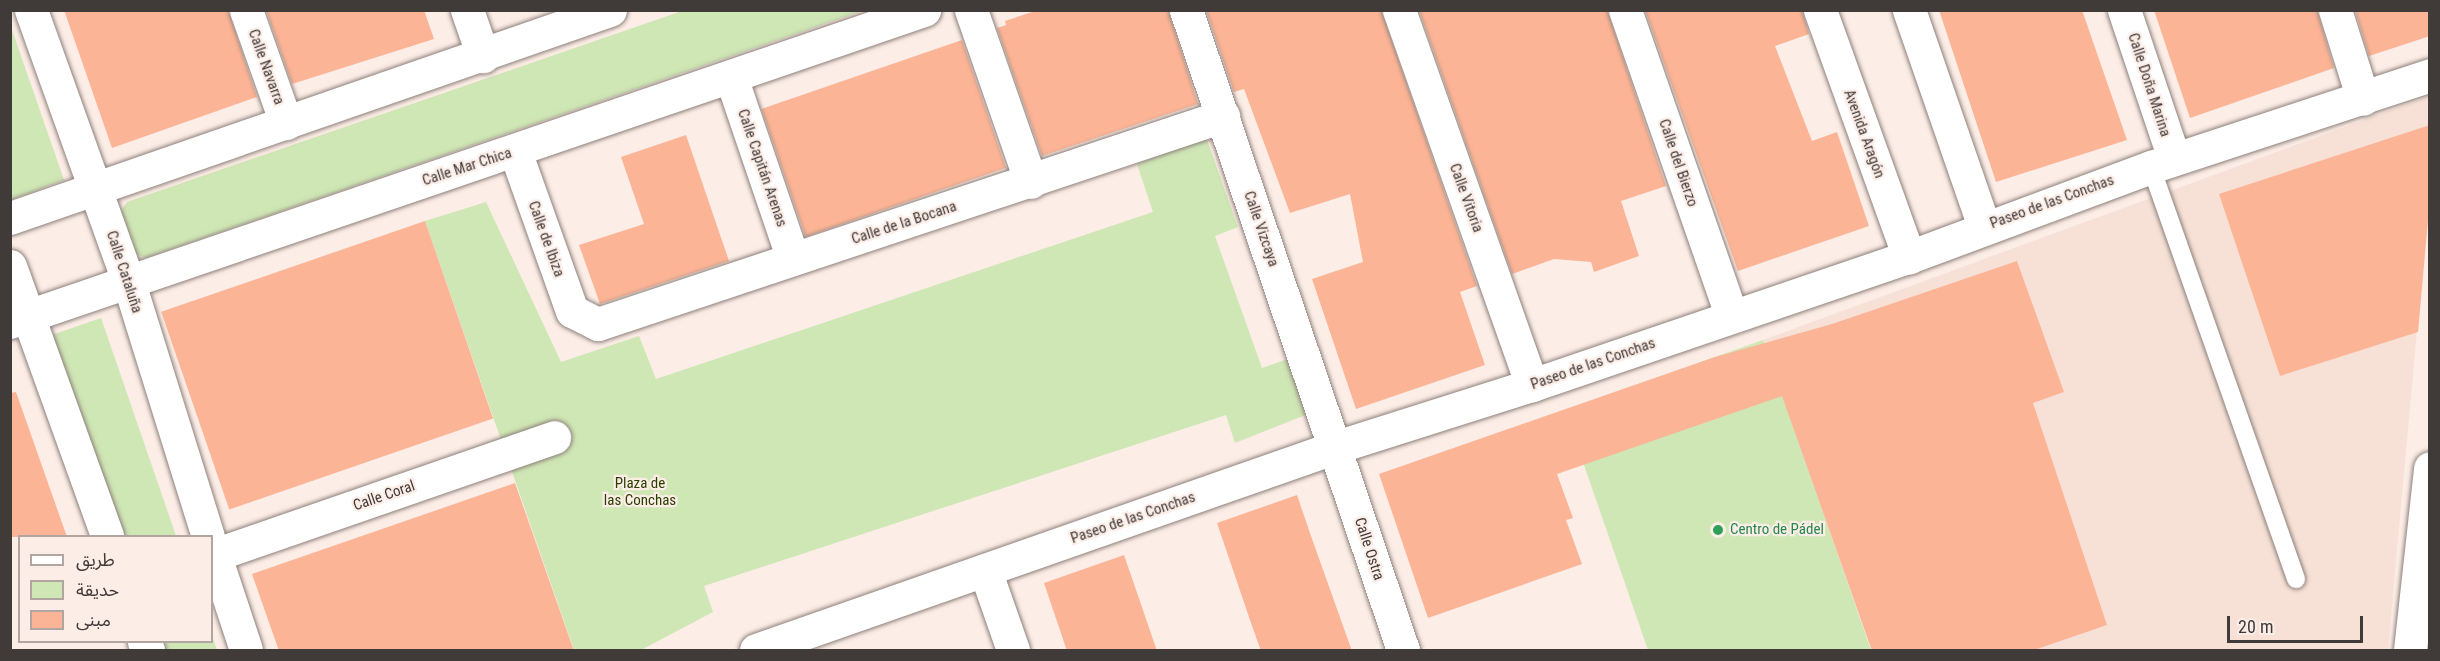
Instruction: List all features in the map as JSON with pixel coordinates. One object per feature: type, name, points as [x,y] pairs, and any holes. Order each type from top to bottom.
[{"type":"street","name":"Calle Cataluña","points":[[31,10],[129,283],[208,535]]},
{"type":"street","name":"Calle Navarra","points":[[246,10],[286,123]]},
{"type":"street","points":[[467,10],[483,56]]},
{"type":"street","points":[[10,218],[97,191],[610,10]]},
{"type":"street","name":"Calle Mar Chica","points":[[20,319],[924,10]]},
{"type":"street","points":[[971,10],[1032,182]]},
{"type":"street","name":"Calle Vizcaya","points":[[1186,10],[1336,447]]},
{"type":"street","name":"Calle Vitoria","points":[[1399,10],[1532,385]]},
{"type":"street","name":"Calle del Bierzo","points":[[1625,10],[1731,315]]},
{"type":"street","name":"Avenida Aragón","points":[[1820,10],[1909,257]]},
{"type":"street","points":[[1909,10],[1984,226]]},
{"type":"street","name":"Calle Doña Marina","points":[[2124,10],[2163,163]]},
{"type":"street","points":[[2335,10],[2363,99]]},
{"type":"street","name":"Paseo de las Conchas","points":[[756,651],[1336,447],[1532,385],[1731,315],[1909,257],[1984,226],[2163,163],[2363,99],[2430,75]]},
{"type":"street","name":"Calle Capitán Arenas","points":[[731,77],[793,259]]},
{"type":"street","name":"Calle de la Bocana","points":[[585,320],[598,324],[612,322],[793,259],[1032,182],[1223,116]]},
{"type":"street","name":"Calle de Ibiza","points":[[515,151],[572,311],[585,320]]},
{"type":"street","points":[[10,266],[20,319],[106,535]]},
{"type":"street","name":"Calle Coral","points":[[213,545],[554,437]]},
{"type":"street","name":"Calle Ostra","points":[[1336,447],[1403,651]]},
{"type":"street","points":[[2410,651],[2430,468]]},
{"type":"street","name":"Calle Cataluña","points":[[213,552],[246,651]]},
{"type":"street","points":[[985,570],[1013,651]]},
{"type":"lane","points":[[2163,163],[2296,579]]},
{"type":"shaded area","points":[[2429,96],[2429,198],[2388,650],[1872,650],[1763,340]]},
{"type":"green space","points":[[682,11],[862,11],[145,258],[136,254],[121,211],[127,202]]},
{"type":"green space","points":[[10,24],[64,180],[11,200],[10,200]]},
{"type":"green space","name":"Plaza de las Conchas","points":[[1206,137],[1238,227],[1215,236],[1262,368],[1288,359],[1308,414],[1235,443],[1226,415],[704,586],[713,612],[641,650],[574,650],[425,221],[486,202],[561,362],[639,336],[656,379],[1153,212],[1137,164]]},
{"type":"green space","points":[[101,318],[176,535],[120,535],[51,335]]},
{"type":"green space","name":"Centro de Pádel","points":[[1763,340],[1871,650],[1648,650],[1565,410]]},
{"type":"green space","points":[[213,638],[217,650],[160,650],[157,643],[213,643]]},
{"type":"building","points":[[64,10],[228,10],[257,97],[112,148]]},
{"type":"building","points":[[266,10],[424,10],[434,39],[292,84]]},
{"type":"building","points":[[1038,10],[1168,10],[1198,104],[1042,156],[997,28],[1006,25],[1005,21]]},
{"type":"building","points":[[1206,10],[1381,10],[1477,286],[1460,292],[1485,365],[1356,409],[1312,279],[1363,262],[1350,194],[1290,213],[1244,89],[1234,92]]},
{"type":"building","points":[[1419,10],[1607,10],[1666,186],[1621,201],[1639,256],[1594,272],[1591,262],[1554,259],[1512,274]]},
{"type":"building","points":[[1645,10],[1802,10],[1809,34],[1775,46],[1812,141],[1837,132],[1869,226],[1738,271]]},
{"type":"building","points":[[1939,10],[2082,10],[2127,140],[1996,182]]},
{"type":"building","points":[[2154,10],[2317,10],[2334,68],[2190,118]]},
{"type":"building","points":[[2355,10],[2430,10],[2430,36],[2369,56]]},
{"type":"building","points":[[962,40],[1006,168],[806,237],[762,109]]},
{"type":"building","points":[[2430,125],[2430,198],[2418,332],[2280,376],[2219,194]]},
{"type":"building","points":[[686,135],[729,261],[600,304],[579,245],[644,224],[621,157]]},
{"type":"building","points":[[425,221],[493,419],[229,509],[161,312]]},
{"type":"building","points":[[2017,261],[2064,392],[2033,403],[2107,625],[2031,651],[1872,651],[1782,396],[1557,474],[1573,518],[1566,520],[1582,564],[1428,618],[1379,474],[1715,357],[1832,324]]},
{"type":"building","points":[[16,392],[66,535],[10,537],[10,393]]},
{"type":"building","points":[[515,483],[574,651],[279,651],[252,574]]},
{"type":"building","points":[[1297,495],[1352,651],[1261,651],[1251,623],[1217,523]]},
{"type":"building","points":[[1124,555],[1157,651],[1067,651],[1044,583]]},
{"type":"place","name":"Centro de Pádel","points":[[1718,530]]}]
